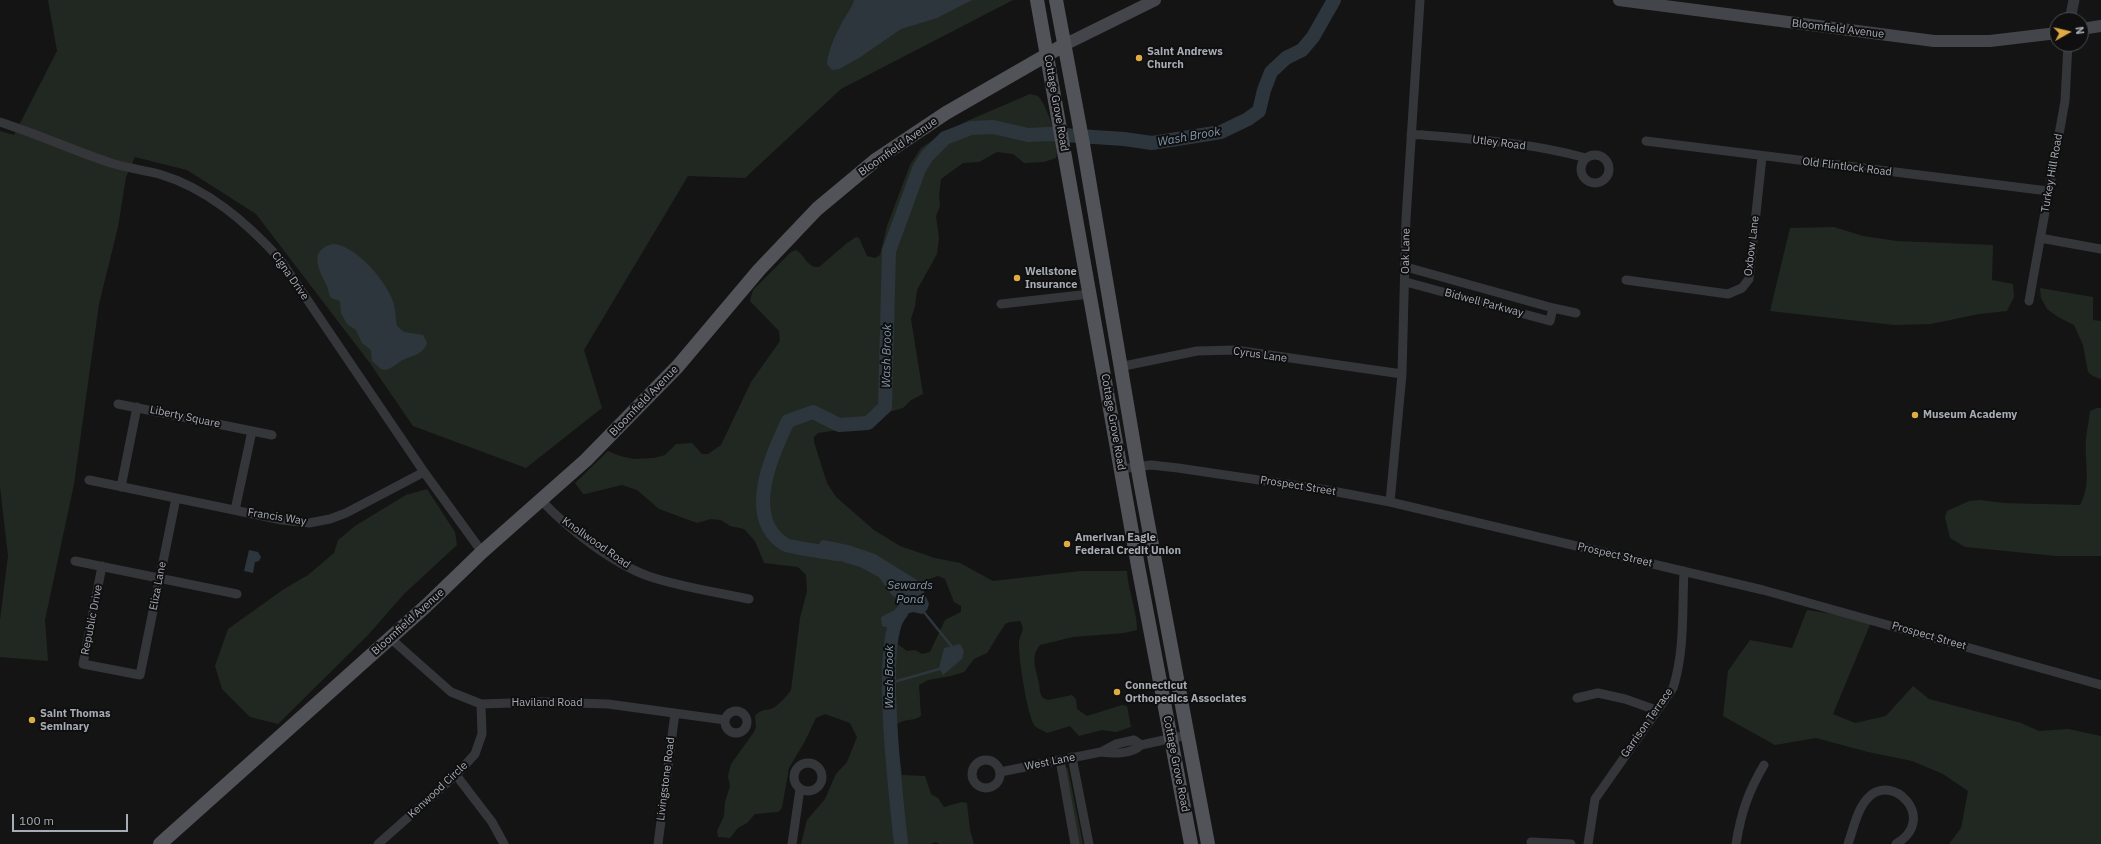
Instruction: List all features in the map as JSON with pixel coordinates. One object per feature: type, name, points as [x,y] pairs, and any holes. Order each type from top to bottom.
[{"type":"main road","name":"Cottage Grove Road","points":[[1037,0],[1064,143],[1121,469],[1191,844]]},
{"type":"main road","name":"Cottage Grove Road","points":[[1056,0],[1080,129],[1119,368],[1208,844]]},
{"type":"main road","name":"Bloomfield Avenue","points":[[160,844],[390,638],[482,552],[586,460],[678,366],[759,270],[817,209],[877,159],[946,113],[1064,45],[1155,0]]},
{"type":"main road","name":"Bloomfield Avenue","points":[[1619,0],[1934,41],[1990,41],[2049,34]]},
{"type":"main road","points":[[2089,28],[2101,26]]},
{"type":"street","name":"Oak Lane","points":[[1390,502],[1402,374],[1410,134],[1420,0]]},
{"type":"street","points":[[2072,12],[2074,0]]},
{"type":"street","name":"Turkey Hill Road","points":[[2029,301],[2065,101],[2068,52]]},
{"type":"street","name":"Cigna Drive","points":[[0,122],[23,129],[112,164],[159,174],[185,184],[221,205],[254,230],[279,258],[424,472],[482,552]]},
{"type":"street","name":"Utley Road","points":[[1410,134],[1493,141],[1568,153],[1586,158]]},
{"type":"street","name":"Old Flintlock Road","points":[[1646,141],[1762,157],[2048,191]]},
{"type":"street","name":"Oxbow Lane","points":[[1626,280],[1728,294],[1742,288],[1749,279],[1762,157]]},
{"type":"street","points":[[2040,238],[2101,249]]},
{"type":"street","name":"Bidwell Parkway","points":[[1406,267],[1576,313]]},
{"type":"street","name":"Bidwell Parkway","points":[[1406,282],[1550,321],[1553,308]]},
{"type":"street","points":[[1000,304],[1090,294]]},
{"type":"street","name":"Cyrus Lane","points":[[1119,368],[1197,351],[1235,350],[1402,374]]},
{"type":"street","name":"Liberty Square","points":[[118,404],[272,435]]},
{"type":"street","points":[[122,487],[137,407]]},
{"type":"street","points":[[235,510],[252,431]]},
{"type":"street","name":"Prospect Street","points":[[1121,469],[1152,465],[1178,468],[1327,490],[1390,502],[1794,598],[2101,685]]},
{"type":"street","name":"Francis Way","points":[[89,480],[286,521],[315,522],[346,513],[424,472]]},
{"type":"street","name":"Eliza Lane","points":[[140,675],[176,498]]},
{"type":"street","name":"Knollwood Road","points":[[541,500],[552,512],[579,534],[631,568],[661,580],[749,599]]},
{"type":"street","points":[[75,560],[237,594]]},
{"type":"street","name":"Republic Drive","points":[[102,566],[83,664],[140,675]]},
{"type":"street","name":"Garrison Terrace","points":[[1588,844],[1595,799],[1656,710],[1673,688],[1678,672],[1684,571]]},
{"type":"street","name":"Haviland Road","points":[[390,638],[452,692],[481,704],[608,704],[725,720]]},
{"type":"street","points":[[1577,698],[1598,693],[1625,699],[1656,710]]},
{"type":"street","name":"Kenwood Circle","points":[[378,844],[456,775],[478,749],[482,734],[481,704]]},
{"type":"street","name":"Livingstone Road","points":[[658,844],[675,713]]},
{"type":"street","name":"West Lane","points":[[1000,772],[1101,752],[1116,744],[1134,740],[1141,744],[1187,735]]},
{"type":"street","points":[[1072,757],[1088,844]]},
{"type":"street","points":[[1060,760],[1075,844]]},
{"type":"street","points":[[1736,844],[1741,814],[1750,789],[1764,765]]},
{"type":"street","points":[[456,775],[492,822],[504,844]]},
{"type":"street","points":[[792,844],[800,788]]},
{"type":"street","points":[[1848,844],[1861,806],[1868,797],[1877,792],[1888,791],[1898,794],[1907,800],[1912,810],[1914,820],[1911,831],[1904,839],[1896,844]]},
{"type":"street","points":[[1531,842],[1571,844]]},
{"type":"shaded area","points":[[48,0],[1013,0],[841,89],[745,178],[688,176],[584,350],[602,408],[526,468],[413,426],[369,362],[256,214],[187,170],[135,157],[126,177],[118,227],[99,304],[74,484],[45,620],[48,661],[0,657],[0,620],[8,556],[0,487],[0,131],[14,135],[57,51]]},
{"type":"shaded area","points":[[1030,94],[1038,96],[1049,116],[1055,135],[1057,145],[1056,158],[1044,162],[1024,163],[1013,154],[997,152],[979,162],[963,163],[941,179],[939,195],[940,206],[936,216],[939,238],[937,254],[917,290],[915,306],[911,319],[923,394],[911,400],[903,408],[872,417],[859,427],[818,433],[814,437],[814,442],[827,483],[836,497],[874,530],[900,546],[935,558],[960,563],[993,581],[1080,571],[1127,571],[1136,615],[1137,630],[1124,633],[1073,637],[1040,645],[1034,659],[1040,693],[1043,698],[1048,700],[1072,695],[1076,699],[1077,709],[1087,716],[1122,705],[1127,706],[1131,727],[1116,732],[1102,730],[1079,736],[1070,726],[1047,733],[1035,726],[1031,719],[1021,671],[1019,642],[1023,627],[1020,621],[1010,622],[1005,624],[987,653],[974,659],[964,672],[928,680],[919,685],[921,716],[915,719],[900,722],[897,724],[896,729],[902,775],[925,776],[931,794],[938,798],[944,807],[962,802],[967,803],[970,830],[974,844],[939,844],[936,842],[930,844],[801,844],[807,820],[825,799],[836,774],[847,762],[857,737],[850,723],[825,714],[816,718],[805,741],[789,768],[782,808],[778,812],[755,814],[747,823],[738,828],[730,838],[718,837],[717,831],[724,816],[725,802],[730,786],[728,776],[731,764],[754,732],[756,727],[755,716],[760,712],[775,707],[791,690],[800,618],[807,591],[806,575],[798,567],[764,563],[755,541],[744,529],[730,526],[721,520],[711,519],[697,523],[659,509],[637,490],[622,485],[583,494],[575,483],[608,451],[620,456],[634,459],[654,458],[665,455],[676,444],[692,443],[702,454],[708,454],[721,445],[751,382],[780,341],[779,331],[750,301],[753,290],[791,252],[796,250],[809,263],[815,267],[819,267],[856,237],[859,238],[867,256],[875,258],[880,255],[887,226],[910,165],[921,148],[942,134],[967,121]],"holes":[[[938,576],[945,579],[954,602],[961,606],[961,612],[945,620],[930,652],[922,654],[915,650],[907,651],[892,640],[897,623],[924,581]]]},
{"type":"shaded area","points":[[1834,227],[1863,236],[1897,241],[1993,245],[1992,280],[2013,284],[2014,297],[2007,311],[1979,314],[1931,324],[1894,325],[1770,311],[1790,228]]},
{"type":"shaded area","points":[[2040,288],[2093,297],[2093,320],[2101,321],[2101,379],[2088,372],[2083,345],[2074,325],[2058,317],[2047,309],[2041,298]]},
{"type":"shaded area","points":[[2101,408],[2101,556],[2056,556],[1965,547],[1950,538],[1945,517],[1947,511],[1969,501],[1980,500],[2003,503],[2080,505],[2084,497],[2087,481],[2086,439],[2090,411]]},
{"type":"shaded area","points":[[427,489],[455,532],[457,545],[404,594],[368,635],[278,724],[250,717],[222,689],[215,666],[228,629],[284,589],[308,575],[334,553],[338,540],[355,526],[406,495]]},
{"type":"shaded area","points":[[1807,610],[1872,620],[1833,714],[1855,723],[1886,716],[1913,686],[1929,699],[2021,723],[2039,731],[2068,729],[2101,736],[2101,844],[1949,844],[1961,828],[1968,791],[1943,774],[1912,761],[1868,752],[1816,738],[1775,745],[1723,716],[1728,671],[1750,640],[1792,648]]},
{"type":"shaded area","points":[[1066,767],[1068,769],[1083,844],[1077,844],[1064,768]]},
{"type":"water","points":[[854,0],[972,0],[937,18],[901,29],[859,58],[839,69],[832,70],[827,64],[829,53],[841,24]]},
{"type":"water","points":[[333,244],[351,250],[376,274],[392,299],[397,326],[404,332],[423,335],[427,343],[423,350],[386,370],[381,369],[372,361],[371,350],[362,343],[356,330],[347,324],[341,313],[340,301],[331,298],[319,268],[318,256],[320,251]]},
{"type":"water","name":"Sewards Pond","points":[[823,540],[848,545],[875,554],[920,582],[929,604],[927,610],[922,614],[913,612],[907,614],[897,630],[882,626],[881,618],[895,610],[899,604],[899,600],[891,594],[879,577],[860,567],[824,556],[819,548],[820,542]]},
{"type":"water","points":[[249,550],[258,552],[261,557],[259,561],[255,562],[253,573],[244,571]]},
{"type":"water","points":[[960,644],[964,651],[962,659],[943,675],[939,668],[944,648]]},
{"type":"waterway","name":"Wash Brook","points":[[838,554],[784,544],[772,532],[765,518],[763,502],[769,467],[788,421],[813,412],[839,425],[868,423],[885,407],[889,251],[919,169],[927,156],[945,138],[971,128],[993,127],[1028,135],[1049,134],[1124,139],[1152,143],[1221,132],[1248,119],[1259,111],[1264,90],[1271,72],[1286,58],[1302,50],[1313,37],[1334,0]]},
{"type":"waterway","points":[[923,611],[953,648]]},
{"type":"waterway","name":"Wash Brook","points":[[901,613],[894,628],[890,654],[889,687],[890,723],[901,844]]},
{"type":"waterway","points":[[890,683],[943,668]]},
{"type":"place","name":"Saint Andrews Church","points":[[1139,58]]},
{"type":"place","name":"Wellstone Insurance","points":[[1017,278]]},
{"type":"place","name":"Museum Academy","points":[[1915,415]]},
{"type":"place","name":"Amerivan Eagle Federal Credit Union","points":[[1067,544]]},
{"type":"place","name":"Connecticut Orthopedics Associates","points":[[1117,692]]},
{"type":"place","name":"Saint Thomas Seminary","points":[[32,720]]}]
